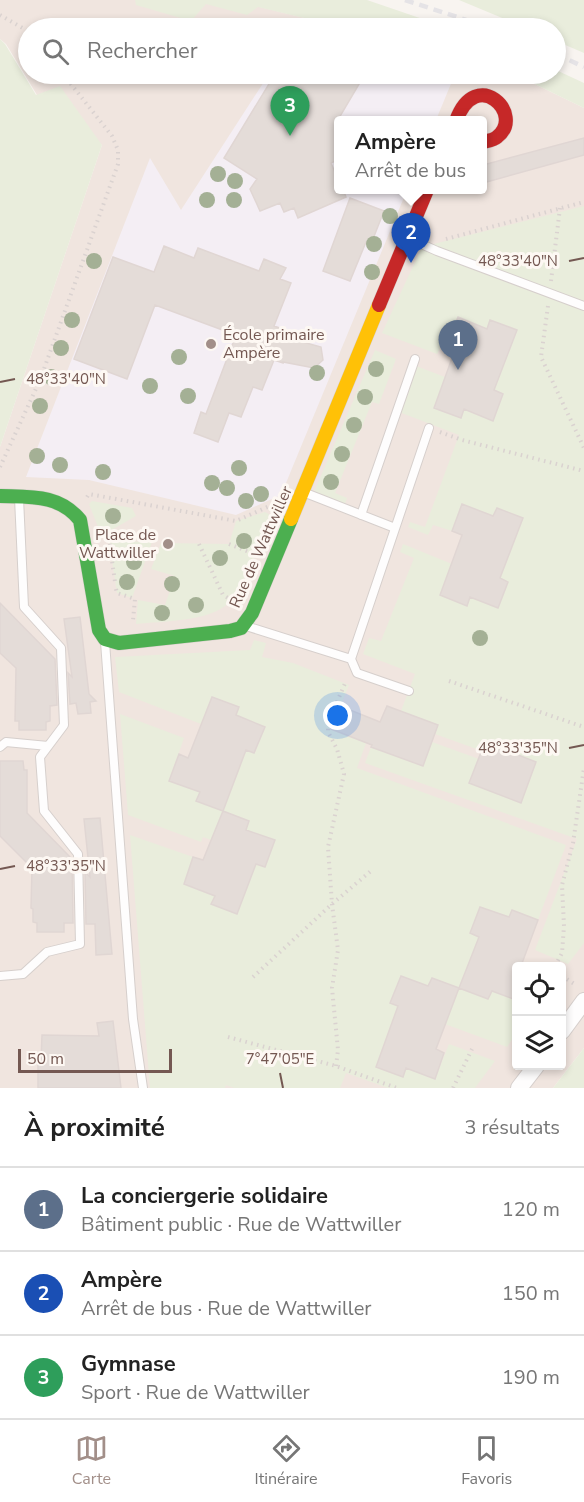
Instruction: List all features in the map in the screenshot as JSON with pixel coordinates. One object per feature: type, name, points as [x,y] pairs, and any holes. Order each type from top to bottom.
[{"type":"street","points":[[458,116],[462,106],[471,97],[484,94],[495,98],[504,111],[506,125],[497,137],[487,141]]},
{"type":"street","name":"Rue de Wattwiller","points":[[105,639],[118,643],[230,631],[243,626],[252,613],[303,492],[425,194]]},
{"type":"street","points":[[0,496],[52,499],[74,510],[80,520],[99,630],[105,639]]},
{"type":"street","points":[[566,1024],[584,1001]]},
{"type":"street","points":[[519,1088],[532,1070]]},
{"type":"lane","points":[[407,237],[437,251],[584,306]]},
{"type":"lane","points":[[361,515],[415,359]]},
{"type":"lane","points":[[409,692],[357,673],[351,659],[429,428]]},
{"type":"lane","points":[[303,492],[395,528]]},
{"type":"lane","points":[[0,976],[23,974],[47,952],[80,944],[78,854],[44,811],[40,757],[64,725],[61,648],[24,607],[18,497]]},
{"type":"lane","points":[[243,626],[351,659]]},
{"type":"lane","points":[[105,639],[133,1020],[142,1088]]},
{"type":"lane","points":[[0,747],[6,742],[48,746]]},
{"type":"path","points":[[0,15],[18,25]]},
{"type":"path","points":[[0,467],[40,380],[118,164],[118,150],[112,136],[71,84]]},
{"type":"path","points":[[438,241],[584,202]]},
{"type":"path","points":[[560,208],[541,357],[584,448]]},
{"type":"path","points":[[429,428],[462,440],[584,471]]},
{"type":"path","points":[[578,436],[584,434]]},
{"type":"path","points":[[74,510],[89,494],[236,520],[303,492]]},
{"type":"path","points":[[108,532],[117,592],[132,598]]},
{"type":"path","points":[[199,544],[223,595],[252,613]]},
{"type":"path","points":[[336,1066],[338,1050],[332,988],[339,950],[332,904],[328,847],[344,774],[337,749],[328,732],[328,723],[346,681],[357,673]]},
{"type":"path","points":[[449,681],[584,727]]},
{"type":"path","points":[[557,962],[562,952],[564,926],[562,885],[573,843],[584,768]]},
{"type":"path","points":[[253,977],[372,870]]},
{"type":"path","points":[[566,979],[584,990]]},
{"type":"path","points":[[228,1036],[336,1066],[397,1088]]},
{"type":"path","points":[[453,1088],[472,1049]]},
{"type":"shaded area","points":[[0,0],[232,0],[305,18],[18,18],[18,64],[6,44],[0,39]]},
{"type":"shaded area","points":[[30,84],[535,84],[584,108],[584,1048],[553,1088],[0,1088],[0,447],[102,145],[37,95]]},
{"type":"shaded area","name":"École primaire Ampère","points":[[263,84],[451,84],[438,116],[334,116],[334,194],[405,194],[281,495],[236,515],[89,480],[26,477],[150,158],[181,210]]},
{"type":"green space","points":[[135,0],[367,0],[420,18],[304,18],[258,7],[247,15],[206,4],[194,18],[181,18],[136,5]]},
{"type":"green space","points":[[459,0],[584,0],[584,53],[566,45],[566,18],[502,18]]},
{"type":"green space","points":[[0,39],[18,65],[18,84],[29,84],[36,95],[60,86],[102,145],[0,447]]},
{"type":"green space","points":[[566,75],[584,83],[584,108],[535,84],[566,84]]},
{"type":"green space","points":[[584,206],[584,943],[568,964],[535,950],[577,839],[365,763],[371,747],[423,766],[432,742],[479,759],[521,802],[536,762],[486,742],[482,751],[435,734],[438,725],[401,711],[415,674],[363,654],[369,638],[381,641],[414,558],[400,552],[403,544],[452,564],[441,595],[467,606],[470,597],[498,607],[508,582],[500,578],[523,518],[497,508],[493,516],[462,504],[452,531],[433,525],[428,535],[408,527],[410,522],[425,527],[459,435],[399,412],[416,366],[445,377],[434,408],[460,418],[464,409],[493,421],[503,394],[494,390],[517,330],[491,320],[487,329],[458,318],[448,344],[442,344],[437,354],[382,333],[422,247]]},
{"type":"green space","points":[[375,350],[396,359],[379,404],[372,402],[335,493],[347,498],[345,504],[314,492]]},
{"type":"green space","points":[[92,501],[132,508],[136,516],[108,532],[98,527],[89,504]]},
{"type":"green space","points":[[265,512],[272,516],[246,574],[229,603],[209,614],[197,617],[136,624],[138,600],[165,605],[175,576],[151,569],[161,543],[229,544],[236,521]]},
{"type":"green space","points":[[109,541],[152,542],[132,598],[117,593]]},
{"type":"green space","points":[[254,640],[266,643],[262,657],[293,663],[349,685],[331,729],[366,743],[357,768],[566,845],[538,920],[513,910],[509,917],[470,933],[479,937],[459,988],[428,986],[401,976],[390,1002],[398,1006],[376,1067],[403,1077],[406,1068],[435,1079],[449,1044],[495,1061],[475,1088],[388,1088],[346,1073],[340,1088],[234,1088],[226,1085],[225,1088],[150,1088],[130,835],[193,857],[184,884],[215,896],[212,904],[237,914],[256,864],[265,867],[275,840],[246,830],[249,821],[223,811],[211,840],[203,837],[201,842],[128,815],[120,714],[184,738],[169,781],[200,792],[223,810],[246,751],[255,753],[264,727],[236,715],[238,707],[213,697],[201,724],[119,692],[115,657],[250,650]]},
{"type":"green space","points":[[459,988],[488,999],[492,991],[512,998],[512,1040],[507,1047],[445,1024]]},
{"type":"green space","points":[[584,1048],[584,1088],[553,1088]]},
{"type":"building","points":[[269,84],[359,84],[340,116],[334,116],[334,162],[331,163],[334,170],[334,194],[345,194],[346,197],[298,218],[294,208],[284,212],[280,203],[260,211],[250,189],[257,179],[224,158]]},
{"type":"building","points":[[584,138],[584,155],[487,182],[487,164]]},
{"type":"building","points":[[350,198],[384,211],[371,244],[366,242],[350,281],[323,271]]},
{"type":"building","points":[[164,246],[194,258],[198,248],[259,271],[264,259],[286,268],[280,279],[291,283],[274,326],[294,333],[292,339],[321,347],[323,360],[314,368],[274,360],[262,390],[253,387],[241,417],[229,413],[218,442],[194,433],[201,412],[206,414],[236,335],[155,305],[127,379],[74,359],[113,257],[154,272]]},
{"type":"building","points":[[458,317],[487,329],[490,320],[517,330],[494,390],[503,394],[493,421],[464,409],[461,418],[434,408],[456,347],[448,344]]},
{"type":"building","points":[[462,504],[493,516],[497,508],[523,518],[500,578],[508,582],[498,608],[470,597],[467,606],[440,595],[462,535],[452,531]]},
{"type":"building","points":[[0,603],[55,659],[57,705],[50,706],[50,721],[46,722],[46,730],[19,730],[19,721],[15,721],[16,668],[0,653]]},
{"type":"building","points":[[80,617],[89,694],[96,701],[90,702],[91,713],[78,714],[76,703],[70,704],[68,673],[72,677],[64,619]]},
{"type":"building","points":[[212,697],[239,707],[236,715],[265,727],[254,753],[246,750],[223,811],[196,801],[200,792],[169,781],[179,754],[188,758]]},
{"type":"building","points":[[340,706],[380,722],[387,706],[438,725],[423,766],[331,729]]},
{"type":"building","points":[[485,742],[536,762],[521,803],[469,783]]},
{"type":"building","points":[[0,761],[23,761],[24,770],[27,770],[27,813],[72,859],[73,923],[64,923],[64,932],[37,932],[37,923],[33,922],[33,909],[31,908],[32,868],[0,836]]},
{"type":"building","points":[[223,811],[249,821],[246,830],[275,840],[265,867],[256,864],[237,914],[211,904],[215,896],[184,884],[193,857],[203,860]]},
{"type":"building","points":[[100,818],[112,954],[96,955],[95,924],[86,924],[85,872],[90,877],[84,819]]},
{"type":"building","points":[[480,907],[509,917],[512,910],[538,920],[522,962],[512,962],[512,998],[492,991],[488,999],[459,988],[479,937],[470,933]]},
{"type":"building","points":[[401,976],[428,986],[432,978],[459,988],[436,1049],[444,1053],[435,1079],[406,1068],[403,1077],[376,1067],[398,1006],[390,1003]]},
{"type":"building","points":[[113,1021],[121,1088],[38,1088],[38,1062],[41,1062],[42,1035],[99,1036],[97,1023]]},
{"type":"railway","points":[[405,0],[460,18]]},
{"type":"railway","points":[[566,59],[584,67]]},
{"type":"traffic: fast","points":[[0,496],[33,497],[53,501],[63,505],[80,520],[99,630],[105,639],[119,643],[241,628],[252,613],[291,519]]},
{"type":"traffic: slow","points":[[291,519],[379,305]]},
{"type":"traffic: jam","points":[[459,116],[465,105],[475,97],[485,96],[495,100],[506,117],[504,128],[496,138],[487,141]]},
{"type":"traffic: jam","points":[[379,305],[425,194]]},
{"type":"place","name":"Gymnase","points":[[290,136]]},
{"type":"place","name":"Ampère","points":[[411,263]]},
{"type":"place","name":"École primaire Ampère","points":[[211,344]]},
{"type":"place","name":"La conciergerie solidaire","points":[[458,370]]},
{"type":"place","name":"Place de Wattwiller","points":[[168,544]]}]
